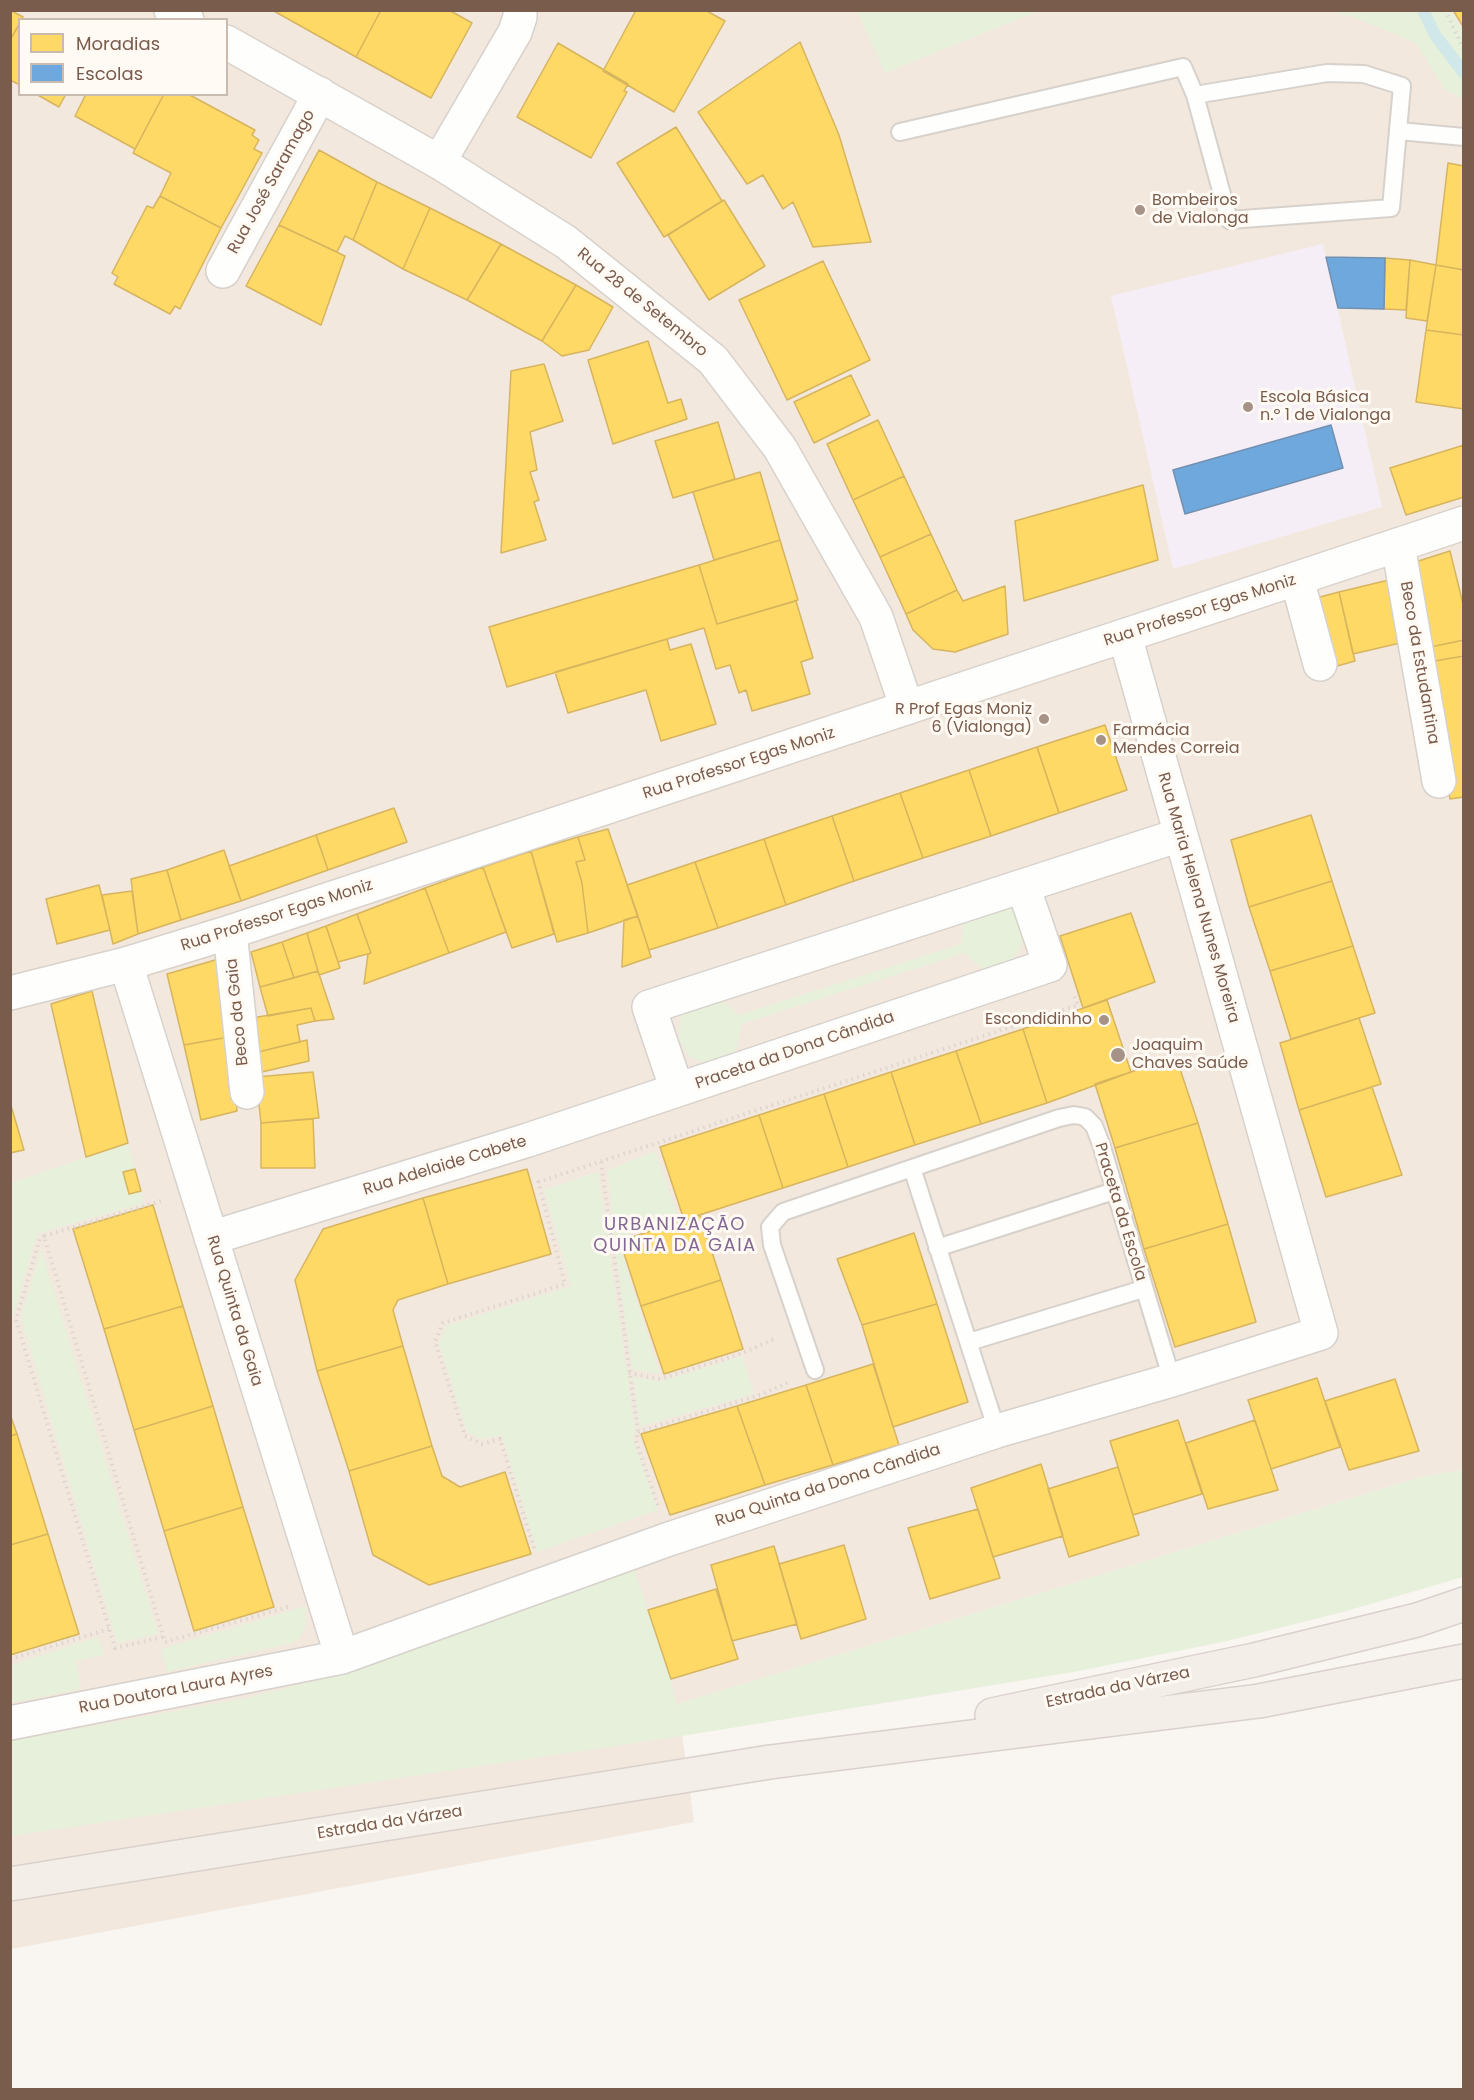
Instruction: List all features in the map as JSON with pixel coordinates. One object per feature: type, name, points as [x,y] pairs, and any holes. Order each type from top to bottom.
[{"type":"main road","name":"Estrada da Várzea","points":[[770,1762],[1254,1660],[1417,1620],[1464,1604]]},
{"type":"main road","name":"Estrada da Várzea","points":[[10,1884],[770,1762],[1259,1701],[1464,1661]]},
{"type":"street","points":[[171,10],[184,18]]},
{"type":"street","points":[[439,162],[515,32],[520,10]]},
{"type":"street","name":"Rua 28 de Setembro","points":[[228,43],[439,162],[566,242],[713,360],[780,448],[876,617],[907,708]]},
{"type":"street","name":"Rua José Saramago","points":[[223,271],[320,94]]},
{"type":"street","name":"Rua Professor Egas Moniz","points":[[10,993],[126,964],[230,932],[1464,523]]},
{"type":"street","name":"Beco da Estudantina","points":[[1398,545],[1439,781]]},
{"type":"street","points":[[1298,579],[1320,664]]},
{"type":"street","name":"Rua Maria Helena Nunes Moreira","points":[[1125,636],[1321,1333]]},
{"type":"street","name":"Praceta da Dona Cândida","points":[[1050,965],[677,1090],[649,1007],[1180,835]]},
{"type":"street","points":[[1023,886],[1050,965]]},
{"type":"street","name":"Beco da Gaia","points":[[230,932],[247,1092]]},
{"type":"street","name":"Rua Quinta da Gaia","points":[[126,964],[342,1657]]},
{"type":"street","name":"Rua Adelaide Cabete","points":[[211,1238],[528,1140],[677,1090]]},
{"type":"street","name":"Rua Quinta da Dona Cândida","points":[[342,1657],[669,1539],[997,1431],[1172,1380],[1321,1333]]},
{"type":"street","name":"Rua Doutora Laura Ayres","points":[[10,1723],[342,1657]]},
{"type":"lane","points":[[900,132],[1183,67],[1195,95],[1229,220],[1391,208],[1402,86],[1364,74],[1327,73],[1195,95]]},
{"type":"lane","points":[[1399,130],[1464,137]]},
{"type":"lane","name":"Praceta da Escola","points":[[815,1370],[772,1245],[770,1227],[783,1212],[1059,1118],[1074,1115],[1085,1117],[1094,1126],[1101,1144],[1172,1380]]},
{"type":"lane","points":[[912,1168],[997,1431]]},
{"type":"lane","points":[[937,1248],[1114,1191]]},
{"type":"lane","points":[[969,1342],[1143,1289]]},
{"type":"path","points":[[1445,10],[1464,50]]},
{"type":"path","points":[[538,1182],[1078,1005],[1062,962],[1050,965]]},
{"type":"path","points":[[528,1140],[565,1284],[443,1323],[435,1341],[465,1436],[482,1444],[500,1439],[544,1583]]},
{"type":"path","points":[[601,1162],[638,1432],[636,1441],[669,1539]]},
{"type":"path","points":[[163,1637],[115,1648],[13,1321],[40,1238],[196,1190]]},
{"type":"path","points":[[44,1236],[165,1642],[323,1597]]},
{"type":"path","points":[[629,1373],[660,1379],[742,1353],[800,1327]]},
{"type":"path","points":[[638,1432],[763,1394],[815,1370]]},
{"type":"path","points":[[10,1659],[109,1629]]},
{"type":"shaded area","points":[[11,11],[1463,11],[1463,1470],[1421,1477],[678,1704],[694,1822],[11,1949]]},
{"type":"shaded area","name":"Escola Básica n.º 1 de Vialonga","points":[[1323,244],[1382,507],[1173,569],[1111,296]]},
{"type":"green space","points":[[857,11],[1039,11],[885,73]]},
{"type":"green space","points":[[1330,11],[1451,11],[1463,32],[1463,99],[1445,90],[1416,43],[1356,18]]},
{"type":"green space","points":[[1010,906],[1022,922],[1022,944],[1013,961],[985,971],[965,953],[741,1024],[736,1054],[708,1064],[690,1057],[679,1040],[681,1014],[694,1002],[716,995],[739,1015],[961,944],[964,911]]},
{"type":"green space","points":[[128,1143],[135,1169],[123,1172],[129,1194],[141,1191],[144,1203],[37,1234],[14,1314],[11,1315],[11,1183]]},
{"type":"green space","points":[[655,1151],[678,1216],[617,1239],[660,1374],[632,1369],[614,1243],[608,1170]]},
{"type":"green space","points":[[598,1172],[635,1429],[633,1440],[658,1510],[537,1552],[502,1435],[481,1439],[467,1432],[439,1343],[446,1326],[571,1286],[544,1190]]},
{"type":"green space","points":[[41,1249],[158,1634],[117,1643],[21,1318]]},
{"type":"green space","points":[[742,1356],[754,1394],[639,1427],[633,1377],[662,1381]]},
{"type":"green space","points":[[1463,1470],[1463,1577],[1343,1612],[1227,1641],[1079,1671],[682,1736],[11,1836],[11,1741],[246,1698],[362,1669],[444,1634],[632,1563],[671,1679],[679,1718],[677,1704],[1421,1477]]},
{"type":"green space","points":[[306,1606],[305,1629],[292,1643],[167,1672],[161,1649]]},
{"type":"green space","points":[[98,1637],[104,1655],[76,1661],[81,1689],[11,1703],[11,1665]]},
{"type":"building: Moradias","points":[[10,10],[23,17],[18,18],[18,26],[10,40]]},
{"type":"building: Moradias","points":[[272,10],[381,10],[356,57]]},
{"type":"building: Moradias","points":[[381,10],[449,10],[472,23],[431,98],[356,57]]},
{"type":"building: Moradias","points":[[636,10],[705,10],[725,21],[674,112],[603,71]]},
{"type":"building: Moradias","points":[[1453,10],[1464,10],[1464,28]]},
{"type":"building: Moradias","points":[[18,26],[18,84],[10,80],[10,40]]},
{"type":"building: Moradias","points":[[800,42],[839,135],[871,242],[813,247],[793,202],[783,209],[763,175],[747,184],[698,112]]},
{"type":"building: Moradias","points":[[558,43],[628,84],[624,91],[627,92],[591,158],[517,117]]},
{"type":"building: Moradias","points":[[40,96],[65,96],[59,107]]},
{"type":"building: Moradias","points":[[85,96],[163,96],[135,149],[75,116]]},
{"type":"building: Moradias","points":[[163,96],[192,96],[255,130],[252,135],[259,140],[254,149],[262,153],[221,228],[160,196],[171,173],[133,153]]},
{"type":"building: Moradias","points":[[676,127],[722,201],[664,237],[617,163]]},
{"type":"building: Moradias","points":[[319,150],[377,182],[353,240],[345,236],[337,252],[279,225]]},
{"type":"building: Moradias","points":[[1448,163],[1464,166],[1464,270],[1436,265]]},
{"type":"building: Moradias","points":[[377,182],[430,208],[403,269],[353,240]]},
{"type":"building: Moradias","points":[[160,196],[221,228],[180,309],[175,306],[170,314],[114,284],[118,277],[112,273],[147,206],[153,208]]},
{"type":"building: Moradias","points":[[724,200],[765,266],[709,300],[668,235]]},
{"type":"building: Moradias","points":[[430,208],[501,244],[467,300],[403,269]]},
{"type":"building: Moradias","points":[[279,225],[345,256],[321,325],[246,286]]},
{"type":"building: Moradias","points":[[501,244],[576,285],[542,341],[467,300]]},
{"type":"building: Moradias","points":[[1385,258],[1410,260],[1406,310],[1384,309]]},
{"type":"building: Moradias","points":[[1410,260],[1436,265],[1427,321],[1406,318]]},
{"type":"building: Moradias","points":[[823,261],[870,360],[787,400],[739,300]]},
{"type":"building: Moradias","points":[[1436,265],[1464,270],[1464,335],[1426,330]]},
{"type":"building: Moradias","points":[[576,285],[613,307],[589,350],[562,356],[542,341]]},
{"type":"building: Moradias","points":[[1426,330],[1464,335],[1464,409],[1416,402]]},
{"type":"building: Moradias","points":[[648,341],[668,403],[681,399],[687,419],[613,444],[588,360]]},
{"type":"building: Moradias","points":[[544,364],[563,421],[530,432],[537,470],[530,472],[539,500],[534,502],[546,540],[501,553],[511,371]]},
{"type":"building: Moradias","points":[[851,375],[870,415],[814,443],[794,402]]},
{"type":"building: Moradias","points":[[878,420],[904,476],[853,500],[827,444]]},
{"type":"building: Moradias","points":[[718,422],[735,479],[673,498],[655,441]]},
{"type":"building: Moradias","points":[[1464,445],[1464,497],[1406,515],[1390,468]]},
{"type":"building: Moradias","points":[[760,472],[780,540],[714,560],[693,492]]},
{"type":"building: Moradias","points":[[904,476],[931,534],[880,557],[853,500]]},
{"type":"building: Moradias","points":[[1143,485],[1158,560],[1024,601],[1015,521]]},
{"type":"building: Moradias","points":[[931,534],[957,590],[906,614],[880,557]]},
{"type":"building: Moradias","points":[[780,540],[798,600],[717,624],[699,565]]},
{"type":"building: Moradias","points":[[1450,551],[1464,608],[1464,640],[1426,648],[1409,564]]},
{"type":"building: Moradias","points":[[699,565],[717,624],[796,601],[813,658],[801,662],[810,694],[752,711],[746,690],[739,693],[730,665],[716,669],[704,628],[507,687],[489,627]]},
{"type":"building: Moradias","points":[[1397,578],[1413,640],[1353,654],[1339,592]]},
{"type":"building: Moradias","points":[[1005,586],[1008,634],[955,652],[933,649],[913,630],[906,614],[957,590],[963,601]]},
{"type":"building: Moradias","points":[[1339,592],[1355,661],[1330,668],[1312,599]]},
{"type":"building: Moradias","points":[[667,639],[670,650],[691,644],[716,724],[661,741],[646,690],[568,713],[555,672]]},
{"type":"building: Moradias","points":[[1464,640],[1464,656],[1429,662],[1426,648]]},
{"type":"building: Moradias","points":[[1464,656],[1464,797],[1450,799],[1429,662]]},
{"type":"building: Moradias","points":[[1105,725],[1127,790],[1059,813],[1037,747]]},
{"type":"building: Moradias","points":[[1037,747],[1059,813],[991,836],[969,770]]},
{"type":"building: Moradias","points":[[969,770],[991,836],[923,858],[900,793]]},
{"type":"building: Moradias","points":[[900,793],[923,858],[854,881],[832,816]]},
{"type":"building: Moradias","points":[[394,808],[407,842],[328,870],[316,835]]},
{"type":"building: Moradias","points":[[1311,815],[1332,881],[1249,907],[1231,840]]},
{"type":"building: Moradias","points":[[832,816],[854,881],[786,905],[764,839]]},
{"type":"building: Moradias","points":[[608,829],[638,916],[588,933],[582,883],[576,862],[585,860],[578,837]]},
{"type":"building: Moradias","points":[[316,835],[328,870],[241,901],[229,866]]},
{"type":"building: Moradias","points":[[578,837],[585,860],[576,862],[582,883],[588,933],[557,942],[531,851]]},
{"type":"building: Moradias","points":[[764,839],[786,905],[718,928],[695,862]]},
{"type":"building: Moradias","points":[[224,850],[241,901],[181,920],[167,870]]},
{"type":"building: Moradias","points":[[531,851],[554,934],[512,948],[483,867]]},
{"type":"building: Moradias","points":[[695,862],[718,928],[649,950],[627,885]]},
{"type":"building: Moradias","points":[[483,867],[506,932],[449,953],[425,888]]},
{"type":"building: Moradias","points":[[167,870],[181,920],[138,934],[131,879]]},
{"type":"building: Moradias","points":[[1332,881],[1353,946],[1270,971],[1249,907]]},
{"type":"building: Moradias","points":[[99,885],[110,930],[57,944],[46,899]]},
{"type":"building: Moradias","points":[[425,888],[449,953],[364,984],[368,954],[371,953],[357,914]]},
{"type":"building: Moradias","points":[[132,891],[138,934],[113,944],[102,895]]},
{"type":"building: Moradias","points":[[1131,913],[1155,982],[1083,1008],[1060,936]]},
{"type":"building: Moradias","points":[[357,914],[371,953],[338,962],[326,926]]},
{"type":"building: Moradias","points":[[638,916],[651,957],[622,967],[624,920]]},
{"type":"building: Moradias","points":[[326,926],[340,968],[319,975],[307,933]]},
{"type":"building: Moradias","points":[[307,933],[318,971],[294,978],[282,942]]},
{"type":"building: Moradias","points":[[282,942],[294,978],[260,987],[251,952]]},
{"type":"building: Moradias","points":[[1353,946],[1375,1013],[1291,1039],[1270,971]]},
{"type":"building: Moradias","points":[[222,958],[229,1037],[184,1045],[167,974]]},
{"type":"building: Moradias","points":[[318,971],[334,1019],[315,1021],[311,1008],[268,1016],[260,987]]},
{"type":"building: Moradias","points":[[92,991],[128,1143],[86,1157],[51,1004]]},
{"type":"building: Moradias","points":[[1107,1000],[1131,1072],[1047,1103],[1023,1029]]},
{"type":"building: Moradias","points":[[311,1008],[315,1021],[297,1025],[300,1042],[258,1052],[252,1018]]},
{"type":"building: Moradias","points":[[1359,1018],[1381,1084],[1299,1110],[1280,1043]]},
{"type":"building: Moradias","points":[[1023,1029],[1047,1103],[981,1124],[956,1051]]},
{"type":"building: Moradias","points":[[229,1037],[237,1111],[201,1120],[184,1045]]},
{"type":"building: Moradias","points":[[307,1040],[309,1061],[262,1072],[258,1052]]},
{"type":"building: Moradias","points":[[956,1051],[981,1124],[915,1145],[891,1072]]},
{"type":"building: Moradias","points":[[1176,1057],[1198,1123],[1115,1148],[1095,1084]]},
{"type":"building: Moradias","points":[[313,1072],[319,1118],[261,1123],[256,1077]]},
{"type":"building: Moradias","points":[[891,1072],[915,1145],[848,1167],[824,1094]]},
{"type":"building: Moradias","points":[[1372,1087],[1402,1175],[1326,1197],[1299,1110]]},
{"type":"building: Moradias","points":[[824,1094],[848,1167],[783,1188],[759,1115]]},
{"type":"building: Moradias","points":[[10,1102],[24,1150],[10,1153]]},
{"type":"building: Moradias","points":[[759,1115],[783,1188],[684,1220],[660,1147]]},
{"type":"building: Moradias","points":[[313,1119],[315,1168],[261,1168],[261,1123]]},
{"type":"building: Moradias","points":[[1198,1123],[1228,1224],[1144,1249],[1115,1148]]},
{"type":"building: Moradias","points":[[135,1169],[141,1191],[129,1194],[123,1172]]},
{"type":"building: Moradias","points":[[527,1169],[551,1254],[448,1284],[423,1198]]},
{"type":"building: Moradias","points":[[423,1198],[448,1284],[398,1300],[393,1310],[403,1346],[317,1371],[295,1280],[323,1229]]},
{"type":"building: Moradias","points":[[153,1205],[183,1306],[104,1329],[73,1229]]},
{"type":"building: Moradias","points":[[700,1215],[721,1280],[641,1306],[620,1241]]},
{"type":"building: Moradias","points":[[1228,1224],[1256,1322],[1175,1347],[1144,1249]]},
{"type":"building: Moradias","points":[[914,1233],[937,1304],[862,1325],[837,1259]]},
{"type":"building: Moradias","points":[[721,1280],[743,1349],[664,1374],[641,1306]]},
{"type":"building: Moradias","points":[[937,1304],[968,1402],[893,1427],[862,1325]]},
{"type":"building: Moradias","points":[[183,1306],[213,1406],[134,1430],[104,1329]]},
{"type":"building: Moradias","points":[[403,1346],[432,1446],[349,1471],[317,1371]]},
{"type":"building: Moradias","points":[[873,1364],[899,1445],[833,1465],[806,1385]]},
{"type":"building: Moradias","points":[[1317,1378],[1340,1447],[1271,1469],[1248,1400]]},
{"type":"building: Moradias","points":[[1395,1379],[1419,1451],[1349,1470],[1325,1401]]},
{"type":"building: Moradias","points":[[806,1385],[833,1465],[765,1485],[737,1406]]},
{"type":"building: Moradias","points":[[213,1406],[243,1507],[164,1531],[134,1430]]},
{"type":"building: Moradias","points":[[737,1406],[765,1485],[670,1515],[641,1434]]},
{"type":"building: Moradias","points":[[10,1414],[17,1434],[10,1436]]},
{"type":"building: Moradias","points":[[1178,1420],[1202,1494],[1133,1515],[1110,1441]]},
{"type":"building: Moradias","points":[[1255,1420],[1278,1490],[1208,1509],[1186,1443]]},
{"type":"building: Moradias","points":[[17,1434],[48,1534],[10,1545],[10,1436]]},
{"type":"building: Moradias","points":[[432,1446],[442,1476],[460,1487],[505,1472],[531,1554],[429,1585],[373,1555],[349,1471]]},
{"type":"building: Moradias","points":[[1041,1464],[1063,1536],[993,1557],[971,1488]]},
{"type":"building: Moradias","points":[[1118,1467],[1139,1535],[1069,1557],[1048,1489]]},
{"type":"building: Moradias","points":[[243,1507],[274,1607],[194,1631],[164,1531]]},
{"type":"building: Moradias","points":[[978,1509],[1000,1578],[930,1599],[908,1528]]},
{"type":"building: Moradias","points":[[48,1534],[79,1634],[10,1655],[10,1545]]},
{"type":"building: Moradias","points":[[844,1545],[866,1619],[801,1639],[779,1564]]},
{"type":"building: Moradias","points":[[774,1546],[797,1624],[732,1641],[711,1565]]},
{"type":"building: Moradias","points":[[716,1589],[738,1659],[671,1679],[648,1610]]},
{"type":"building: Escolas","points":[[1326,257],[1385,258],[1384,309],[1338,308]]},
{"type":"building: Escolas","points":[[1331,425],[1343,468],[1185,514],[1173,470]]},
{"type":"waterway","points":[[1423,10],[1435,35],[1464,73]]},
{"type":"place","name":"Bombeiros de Vialonga","points":[[1140,210]]},
{"type":"place","name":"Escola Básica n.º 1 de Vialonga","points":[[1248,407]]},
{"type":"place","name":"R Prof Egas Moniz 6 (Vialonga)","points":[[1044,719]]},
{"type":"place","name":"Farmácia Mendes Correia","points":[[1101,740]]},
{"type":"place","name":"Escondidinho","points":[[1104,1020]]},
{"type":"place","name":"Joaquim Chaves Saúde","points":[[1118,1055]]},
{"type":"district","name":"URBANIZAÇÃO QUINTA DA GAIA","points":[[675,1235]]}]
